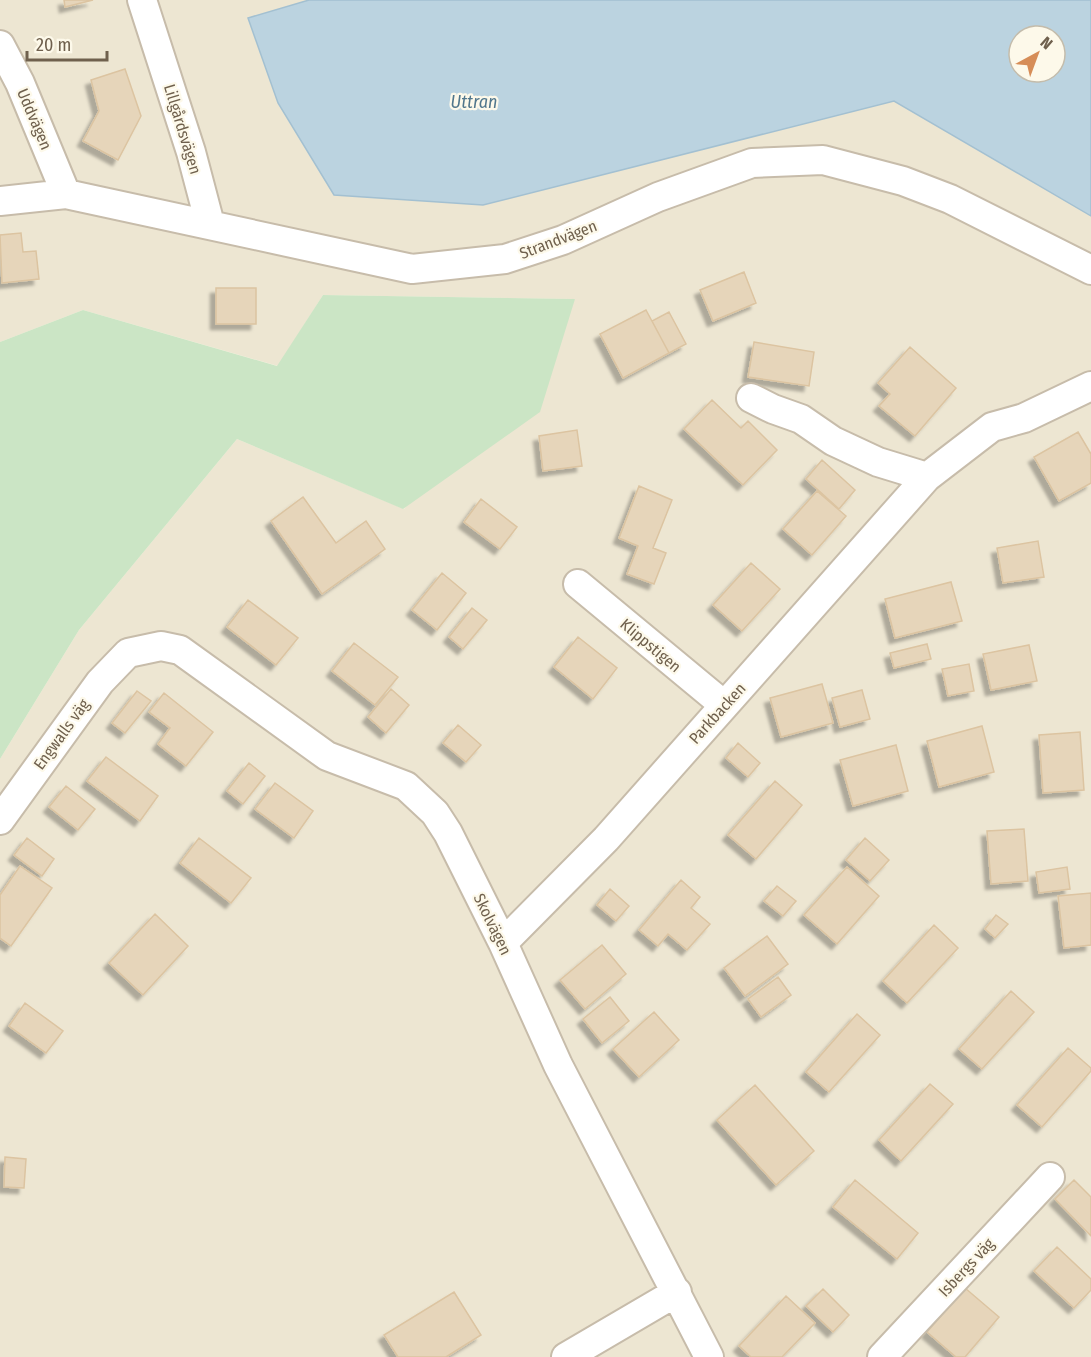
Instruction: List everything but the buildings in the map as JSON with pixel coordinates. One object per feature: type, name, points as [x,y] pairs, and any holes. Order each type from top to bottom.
[{"type":"street","name":"Lillgårdsvägen","points":[[142,0],[191,152],[210,224]]},
{"type":"street","name":"Uddvägen","points":[[0,45],[20,83],[66,195]]},
{"type":"street","name":"Strandvägen","points":[[0,201],[66,195],[412,269],[505,259],[563,240],[658,197],[752,163],[823,160],[903,181],[950,199],[1091,270]]},
{"type":"street","name":"Parkbacken","points":[[503,943],[606,839],[927,477],[992,426],[1024,417],[1091,386]]},
{"type":"street","points":[[752,398],[773,409],[801,419],[833,441],[878,462],[927,477]]},
{"type":"street","name":"Klippstigen","points":[[578,584],[724,705]]},
{"type":"street","name":"Skolvägen","points":[[128,653],[161,646],[180,650],[267,715],[327,756],[406,786],[421,797],[448,833],[503,943],[558,1065],[709,1357]]},
{"type":"street","name":"Engwalls väg","points":[[0,820],[100,682],[128,653]]},
{"type":"street","name":"Isbergs väg","points":[[882,1357],[1050,1177]]},
{"type":"street","points":[[566,1357],[676,1292]]},
{"type":"shaded area","points":[[0,0],[309,0],[248,18],[278,103],[335,195],[483,205],[894,101],[1091,216],[1091,1357],[0,1357],[0,759],[79,630],[237,439],[404,509],[575,299],[323,295],[278,366],[83,310],[0,342]]},
{"type":"green space","points":[[323,295],[575,299],[540,412],[403,509],[237,439],[79,630],[0,759],[0,342],[83,310],[277,366]]},
{"type":"water","name":"Uttran","points":[[309,0],[1091,0],[1091,216],[894,101],[483,205],[334,195],[278,103],[248,18]]}]
